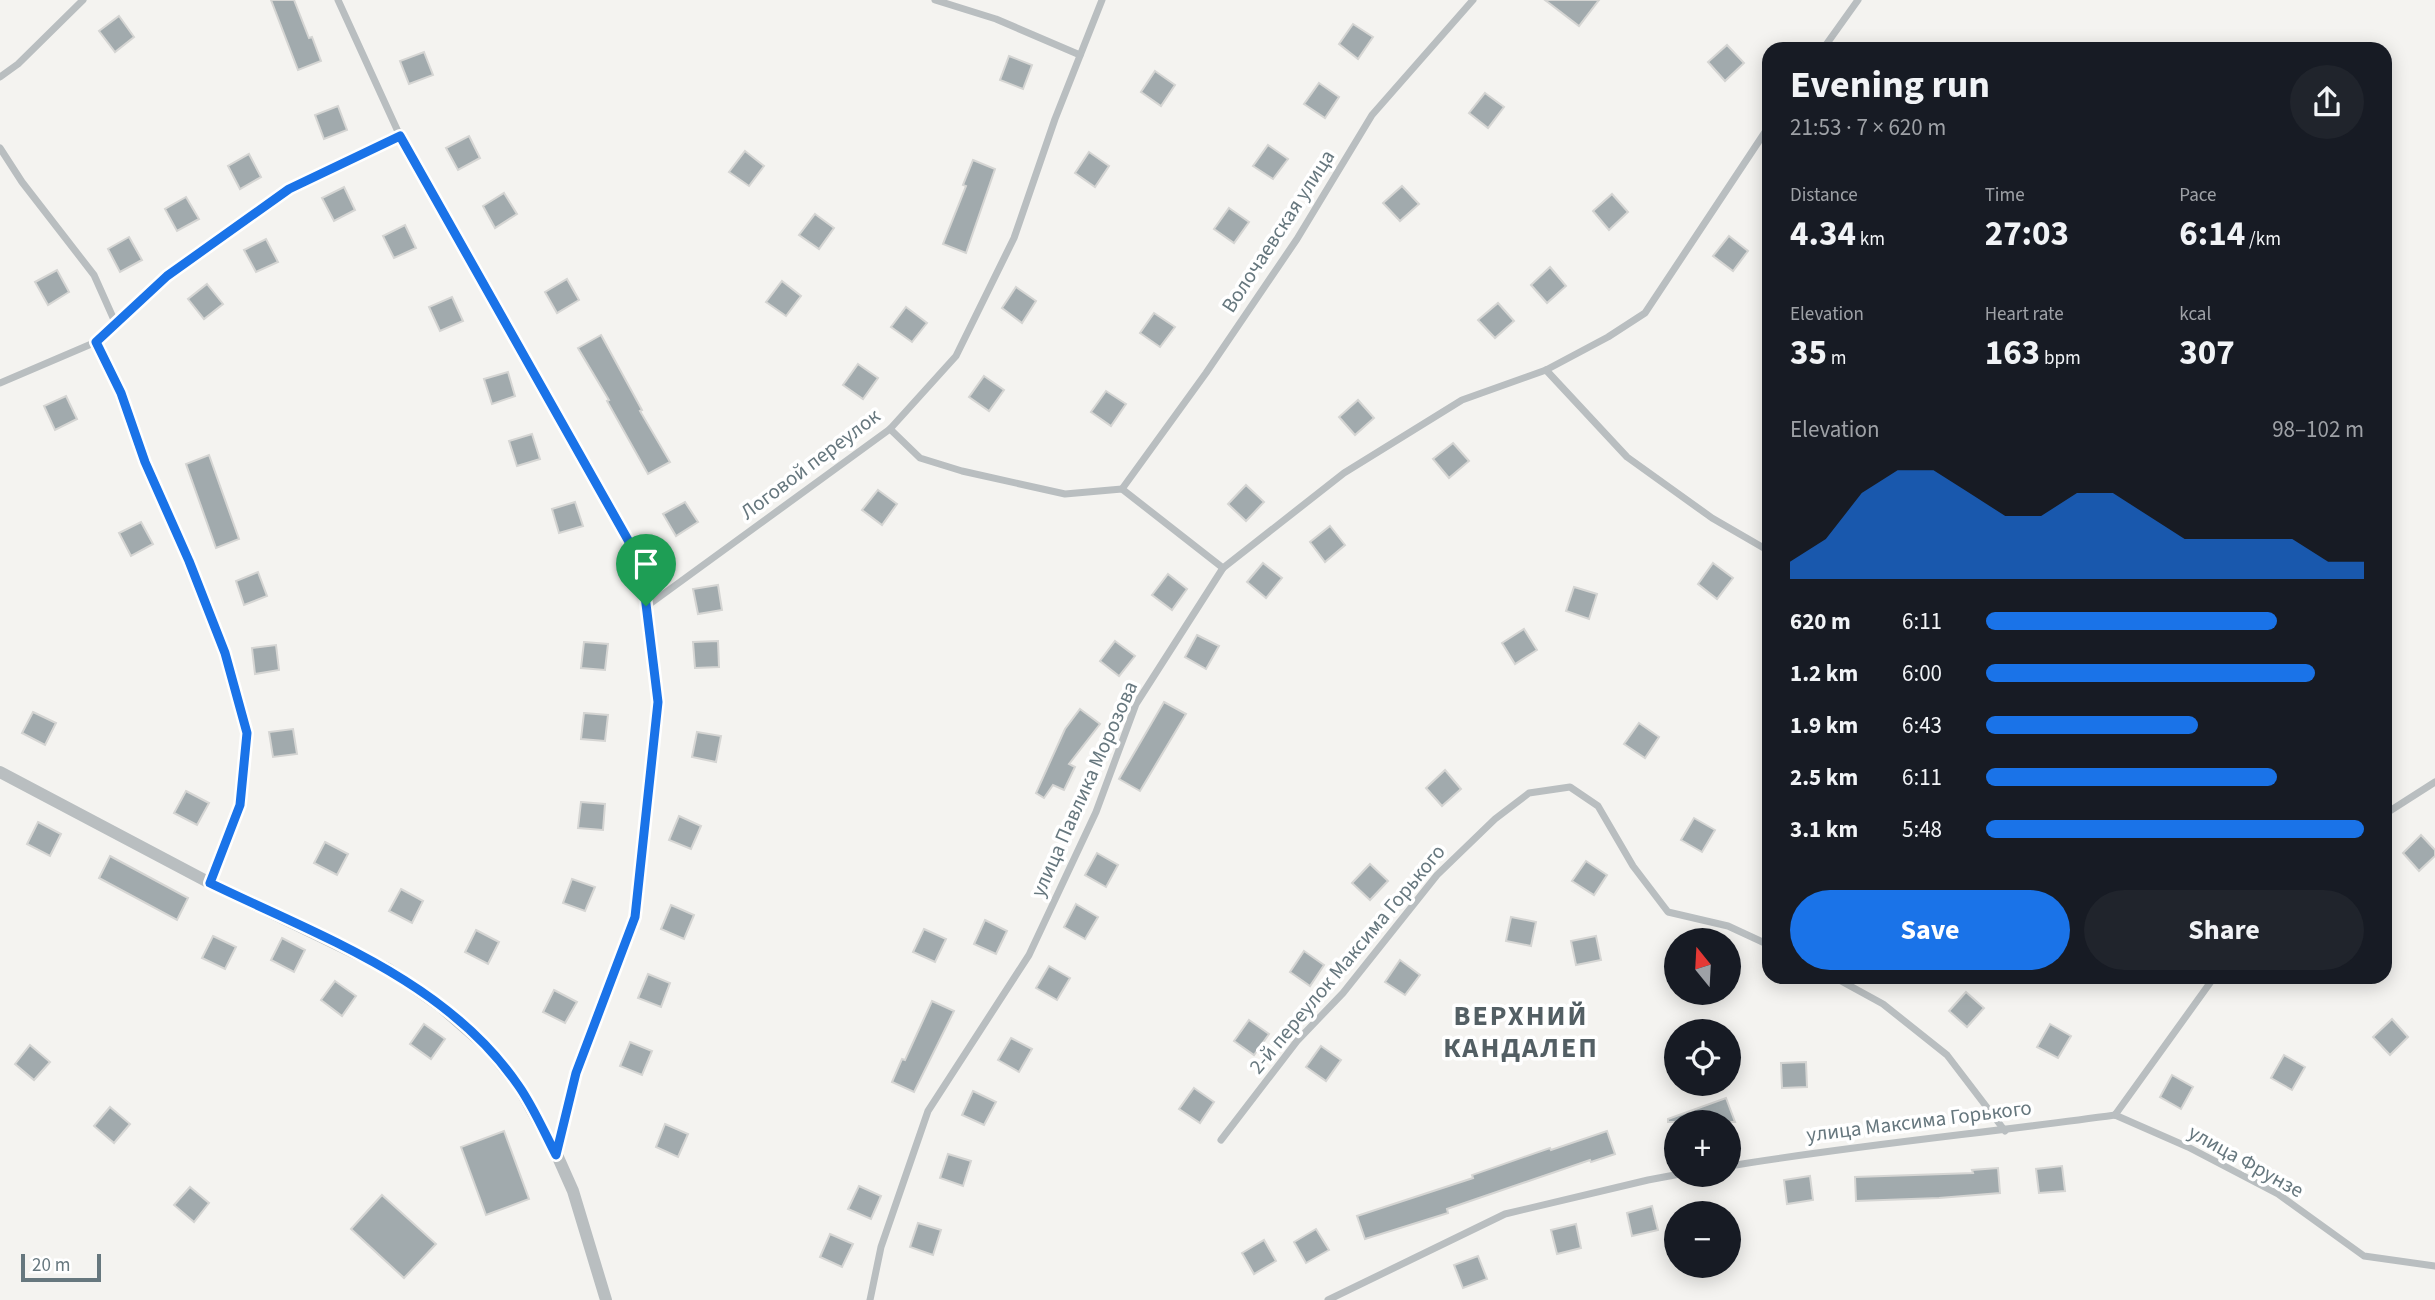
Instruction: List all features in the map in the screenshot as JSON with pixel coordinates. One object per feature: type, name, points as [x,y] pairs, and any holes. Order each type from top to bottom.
[{"type":"street","points":[[0,77],[18,64],[83,0]]},
{"type":"street","points":[[338,0],[400,136],[641,563],[658,702],[635,917],[576,1073],[556,1155]]},
{"type":"street","points":[[935,0],[996,19],[1080,55]]},
{"type":"street","name":"Логовой переулок","points":[[646,606],[890,429],[956,356],[1014,239],[1102,0]]},
{"type":"street","name":"Волочаевская улица","points":[[1122,489],[1206,373],[1297,239],[1373,115],[1473,0]]},
{"type":"street","points":[[1828,42],[1858,0]]},
{"type":"street","points":[[0,383],[96,342],[167,276],[289,189],[400,136]]},
{"type":"street","name":"улица Павлика Морозова","points":[[870,1300],[881,1247],[928,1111],[1029,955],[1096,812],[1136,704],[1223,568],[1343,473],[1462,400],[1546,370],[1608,337],[1645,313],[1762,137]]},
{"type":"street","points":[[0,148],[22,182],[94,275],[115,323]]},
{"type":"street","points":[[96,342],[121,393],[145,462],[189,561],[220,642],[247,733],[240,805],[210,883]]},
{"type":"street","points":[[1546,370],[1627,457],[1712,518],[1762,547]]},
{"type":"street","points":[[890,429],[920,458],[962,471],[1065,494],[1122,489],[1223,568]]},
{"type":"street","points":[[0,772],[210,883],[388,969],[440,1006],[487,1047],[518,1085],[573,1191],[606,1300]]},
{"type":"street","points":[[2392,810],[2435,782]]},
{"type":"street","name":"2-й переулок Максима Горького","points":[[1221,1140],[1297,1041],[1343,993],[1437,875],[1495,819],[1529,793],[1570,787],[1598,806],[1633,866],[1668,912],[1728,926],[1762,942]]},
{"type":"street","points":[[1847,984],[1883,1004],[1947,1055],[2005,1130]]},
{"type":"street","points":[[2115,1115],[2209,984]]},
{"type":"street","name":"улица Максима Горького","points":[[1741,1164],[1823,1150],[2115,1115]]},
{"type":"street","name":"улица Фрунзе","points":[[2115,1115],[2188,1147],[2278,1194],[2364,1256],[2435,1266]]},
{"type":"street","points":[[1328,1300],[1505,1214],[1664,1177]]},
{"type":"building","points":[[271,0],[294,0],[321,61],[298,70]]},
{"type":"building","points":[[1545,0],[1599,0],[1579,26]]},
{"type":"building","points":[[119,16],[134,37],[115,52],[99,31]]},
{"type":"building","points":[[1353,24],[1373,37],[1358,59],[1339,44]]},
{"type":"building","points":[[1727,45],[1744,63],[1725,81],[1708,62]]},
{"type":"building","points":[[424,52],[433,75],[409,84],[400,61]]},
{"type":"building","points":[[1009,56],[1032,65],[1023,89],[1000,80]]},
{"type":"building","points":[[1155,71],[1175,85],[1161,106],[1141,92]]},
{"type":"building","points":[[1319,83],[1339,97],[1325,118],[1304,104]]},
{"type":"building","points":[[1485,93],[1504,107],[1488,128],[1469,113]]},
{"type":"building","points":[[338,106],[347,130],[324,139],[315,115]]},
{"type":"building","points":[[469,136],[480,158],[458,170],[446,148]]},
{"type":"building","points":[[1268,145],[1288,159],[1273,179],[1253,166]]},
{"type":"building","points":[[745,151],[764,166],[749,186],[729,172]]},
{"type":"building","points":[[1089,152],[1109,166],[1095,187],[1075,173]]},
{"type":"building","points":[[249,154],[261,177],[240,189],[228,166]]},
{"type":"building","points":[[973,160],[995,169],[966,253],[943,244],[966,186],[963,185]]},
{"type":"building","points":[[1402,186],[1419,204],[1400,221],[1383,203]]},
{"type":"building","points":[[344,187],[355,210],[334,221],[322,198]]},
{"type":"building","points":[[504,193],[517,214],[495,228],[483,206]]},
{"type":"building","points":[[1612,194],[1628,212],[1609,230],[1593,211]]},
{"type":"building","points":[[186,197],[199,219],[177,231],[165,209]]},
{"type":"building","points":[[1229,208],[1249,222],[1234,243],[1214,229]]},
{"type":"building","points":[[815,214],[834,228],[819,249],[799,235]]},
{"type":"building","points":[[405,225],[416,248],[394,258],[383,236]]},
{"type":"building","points":[[1729,236],[1748,251],[1733,271],[1713,256]]},
{"type":"building","points":[[129,237],[142,260],[120,272],[108,249]]},
{"type":"building","points":[[266,239],[278,262],[256,272],[244,250]]},
{"type":"building","points":[[1550,267],[1566,286],[1547,303],[1531,285]]},
{"type":"building","points":[[57,270],[69,292],[48,305],[35,282]]},
{"type":"building","points":[[567,279],[579,300],[557,313],[545,292]]},
{"type":"building","points":[[782,281],[801,296],[786,316],[766,302]]},
{"type":"building","points":[[207,284],[223,304],[204,319],[188,299]]},
{"type":"building","points":[[1016,287],[1036,301],[1022,323],[1002,308]]},
{"type":"building","points":[[452,297],[463,321],[440,331],[429,307]]},
{"type":"building","points":[[1498,303],[1514,321],[1495,338],[1478,320]]},
{"type":"building","points":[[906,307],[927,323],[912,342],[891,327]]},
{"type":"building","points":[[1154,313],[1175,327],[1160,347],[1140,333]]},
{"type":"building","points":[[601,335],[670,462],[648,474],[578,348]]},
{"type":"building","points":[[858,364],[878,378],[863,399],[843,385]]},
{"type":"building","points":[[508,372],[515,396],[492,404],[484,379]]},
{"type":"building","points":[[984,376],[1004,390],[989,411],[969,397]]},
{"type":"building","points":[[1106,391],[1126,404],[1111,426],[1091,412]]},
{"type":"building","points":[[66,396],[77,419],[55,430],[44,406]]},
{"type":"building","points":[[1358,400],[1374,418],[1355,435],[1339,417]]},
{"type":"building","points":[[532,434],[540,459],[517,466],[509,441]]},
{"type":"building","points":[[1453,443],[1469,461],[1449,478],[1433,459]]},
{"type":"building","points":[[209,455],[239,539],[216,548],[186,464]]},
{"type":"building","points":[[1246,485],[1264,502],[1246,521],[1228,504]]},
{"type":"building","points":[[878,490],[897,504],[882,525],[862,510]]},
{"type":"building","points":[[575,502],[583,526],[559,533],[552,509]]},
{"type":"building","points":[[685,502],[698,522],[676,536],[663,514]]},
{"type":"building","points":[[141,522],[153,544],[131,556],[119,533]]},
{"type":"building","points":[[1330,526],[1345,545],[1325,562],[1310,542]]},
{"type":"building","points":[[1263,563],[1282,578],[1266,598],[1247,582]]},
{"type":"building","points":[[1713,563],[1733,578],[1717,599],[1698,584]]},
{"type":"building","points":[[258,572],[267,596],[244,605],[236,581]]},
{"type":"building","points":[[1168,574],[1187,589],[1172,610],[1152,595]]},
{"type":"building","points":[[718,585],[722,610],[698,614],[693,589]]},
{"type":"building","points":[[1574,587],[1597,594],[1589,619],[1566,611]]},
{"type":"building","points":[[1524,629],[1537,650],[1515,664],[1502,643]]},
{"type":"building","points":[[1197,635],[1219,646],[1206,669],[1185,657]]},
{"type":"building","points":[[718,641],[719,667],[695,668],[693,642]]},
{"type":"building","points":[[1115,641],[1135,656],[1119,676],[1100,661]]},
{"type":"building","points":[[584,642],[608,644],[605,670],[581,668]]},
{"type":"building","points":[[276,645],[279,670],[255,674],[252,648]]},
{"type":"building","points":[[1164,702],[1186,714],[1140,791],[1119,779]]},
{"type":"building","points":[[1080,709],[1100,724],[1069,764],[1075,767],[1064,790],[1053,785],[1044,798],[1036,793],[1065,729]]},
{"type":"building","points":[[33,712],[56,723],[45,745],[22,733]]},
{"type":"building","points":[[584,713],[608,715],[605,741],[581,739]]},
{"type":"building","points":[[1639,723],[1659,737],[1645,758],[1624,744]]},
{"type":"building","points":[[293,729],[297,754],[273,757],[269,732]]},
{"type":"building","points":[[697,732],[721,736],[716,762],[692,757]]},
{"type":"building","points":[[1445,770],[1461,789],[1442,806],[1426,788]]},
{"type":"building","points":[[186,791],[209,803],[197,825],[174,813]]},
{"type":"building","points":[[581,802],[605,804],[603,830],[578,828]]},
{"type":"building","points":[[679,816],[701,826],[691,849],[669,840]]},
{"type":"building","points":[[1694,818],[1715,830],[1702,852],[1681,840]]},
{"type":"building","points":[[38,822],[61,834],[50,856],[27,844]]},
{"type":"building","points":[[2421,835],[2435,850],[2435,856],[2419,871],[2403,853]]},
{"type":"building","points":[[325,842],[348,854],[337,875],[314,863]]},
{"type":"building","points":[[1097,853],[1118,865],[1106,887],[1085,875]]},
{"type":"building","points":[[110,856],[188,898],[177,920],[99,878]]},
{"type":"building","points":[[1586,861],[1607,875],[1594,895],[1572,881]]},
{"type":"building","points":[[1370,864],[1388,881],[1370,900],[1352,883]]},
{"type":"building","points":[[572,879],[595,887],[585,911],[563,903]]},
{"type":"building","points":[[401,889],[423,901],[412,923],[389,911]]},
{"type":"building","points":[[1076,904],[1098,917],[1085,939],[1064,927]]},
{"type":"building","points":[[671,905],[694,915],[684,939],[661,929]]},
{"type":"building","points":[[1511,917],[1536,922],[1531,946],[1506,941]]},
{"type":"building","points":[[985,920],[1007,931],[996,954],[974,944]]},
{"type":"building","points":[[924,929],[946,939],[935,962],[913,952]]},
{"type":"building","points":[[476,930],[499,942],[488,964],[465,952]]},
{"type":"building","points":[[213,936],[236,947],[225,969],[202,958]]},
{"type":"building","points":[[1596,936],[1601,960],[1576,965],[1571,941]]},
{"type":"building","points":[[282,938],[305,950],[294,972],[271,960]]},
{"type":"building","points":[[1304,951],[1324,965],[1310,986],[1290,972]]},
{"type":"building","points":[[1400,960],[1420,975],[1405,995],[1385,982]]},
{"type":"building","points":[[1049,966],[1070,978],[1057,1000],[1036,988]]},
{"type":"building","points":[[648,974],[670,983],[661,1007],[638,998]]},
{"type":"building","points":[[335,981],[356,996],[342,1016],[321,1000]]},
{"type":"building","points":[[554,990],[577,1002],[565,1023],[543,1012]]},
{"type":"building","points":[[1966,992],[1984,1008],[1967,1027],[1949,1011]]},
{"type":"building","points":[[932,1001],[954,1011],[914,1092],[892,1082]]},
{"type":"building","points":[[2392,1019],[2408,1037],[2390,1055],[2373,1037]]},
{"type":"building","points":[[1249,1020],[1269,1034],[1254,1055],[1234,1041]]},
{"type":"building","points":[[424,1024],[445,1039],[431,1059],[410,1044]]},
{"type":"building","points":[[2050,1024],[2071,1036],[2058,1058],[2037,1047]]},
{"type":"building","points":[[1011,1038],[1032,1049],[1019,1072],[998,1060]]},
{"type":"building","points":[[630,1042],[652,1051],[642,1075],[620,1066]]},
{"type":"building","points":[[30,1045],[50,1062],[34,1080],[15,1064]]},
{"type":"building","points":[[1321,1046],[1341,1060],[1326,1081],[1306,1067]]},
{"type":"building","points":[[2284,1055],[2305,1067],[2292,1090],[2271,1078]]},
{"type":"building","points":[[1806,1062],[1807,1087],[1782,1088],[1781,1063]]},
{"type":"building","points":[[2172,1075],[2193,1087],[2181,1109],[2160,1097]]},
{"type":"building","points":[[1194,1088],[1214,1102],[1200,1123],[1179,1109]]},
{"type":"building","points":[[973,1091],[996,1102],[984,1125],[962,1115]]},
{"type":"building","points":[[1726,1098],[1730,1110],[1693,1110]]},
{"type":"building","points":[[110,1107],[130,1124],[114,1143],[94,1126]]},
{"type":"building","points":[[665,1124],[688,1134],[678,1157],[656,1147]]},
{"type":"building","points":[[504,1131],[529,1199],[486,1215],[461,1147]]},
{"type":"building","points":[[1607,1131],[1615,1154],[1591,1162],[1590,1160],[1447,1209],[1448,1213],[1365,1239],[1357,1216],[1473,1178],[1472,1175],[1550,1148],[1551,1150]]},
{"type":"building","points":[[948,1154],[971,1161],[963,1186],[940,1178]]},
{"type":"building","points":[[2062,1166],[2065,1191],[2039,1193],[2036,1169]]},
{"type":"building","points":[[1998,1168],[2000,1193],[1856,1201],[1855,1177],[1973,1173],[1972,1170]]},
{"type":"building","points":[[1810,1176],[1813,1200],[1787,1204],[1784,1180]]},
{"type":"building","points":[[859,1186],[881,1196],[871,1219],[848,1209]]},
{"type":"building","points":[[190,1187],[209,1203],[194,1222],[174,1205]]},
{"type":"building","points":[[382,1195],[436,1244],[404,1278],[351,1229]]},
{"type":"building","points":[[1652,1206],[1658,1230],[1632,1236],[1627,1213]]},
{"type":"building","points":[[918,1223],[941,1230],[933,1255],[910,1247]]},
{"type":"building","points":[[1576,1224],[1581,1248],[1557,1254],[1551,1230]]},
{"type":"building","points":[[1316,1229],[1329,1250],[1306,1263],[1294,1242]]},
{"type":"building","points":[[830,1234],[853,1244],[842,1267],[820,1257]]},
{"type":"building","points":[[1264,1240],[1276,1261],[1254,1274],[1242,1253]]},
{"type":"building","points":[[1478,1256],[1487,1279],[1463,1288],[1454,1265]]},
{"type":"district","name":"ВЕРХНИЙ КАНДАЛЕП","points":[[1521,1032]]},
{"type":"route","points":[[400,136],[641,563],[646,606],[658,702],[635,917],[576,1073],[556,1155],[518,1085],[487,1047],[440,1006],[388,969],[210,883],[240,805],[247,733],[225,653],[189,561],[145,462],[121,393],[96,342],[167,276],[289,189],[400,136]]}]
